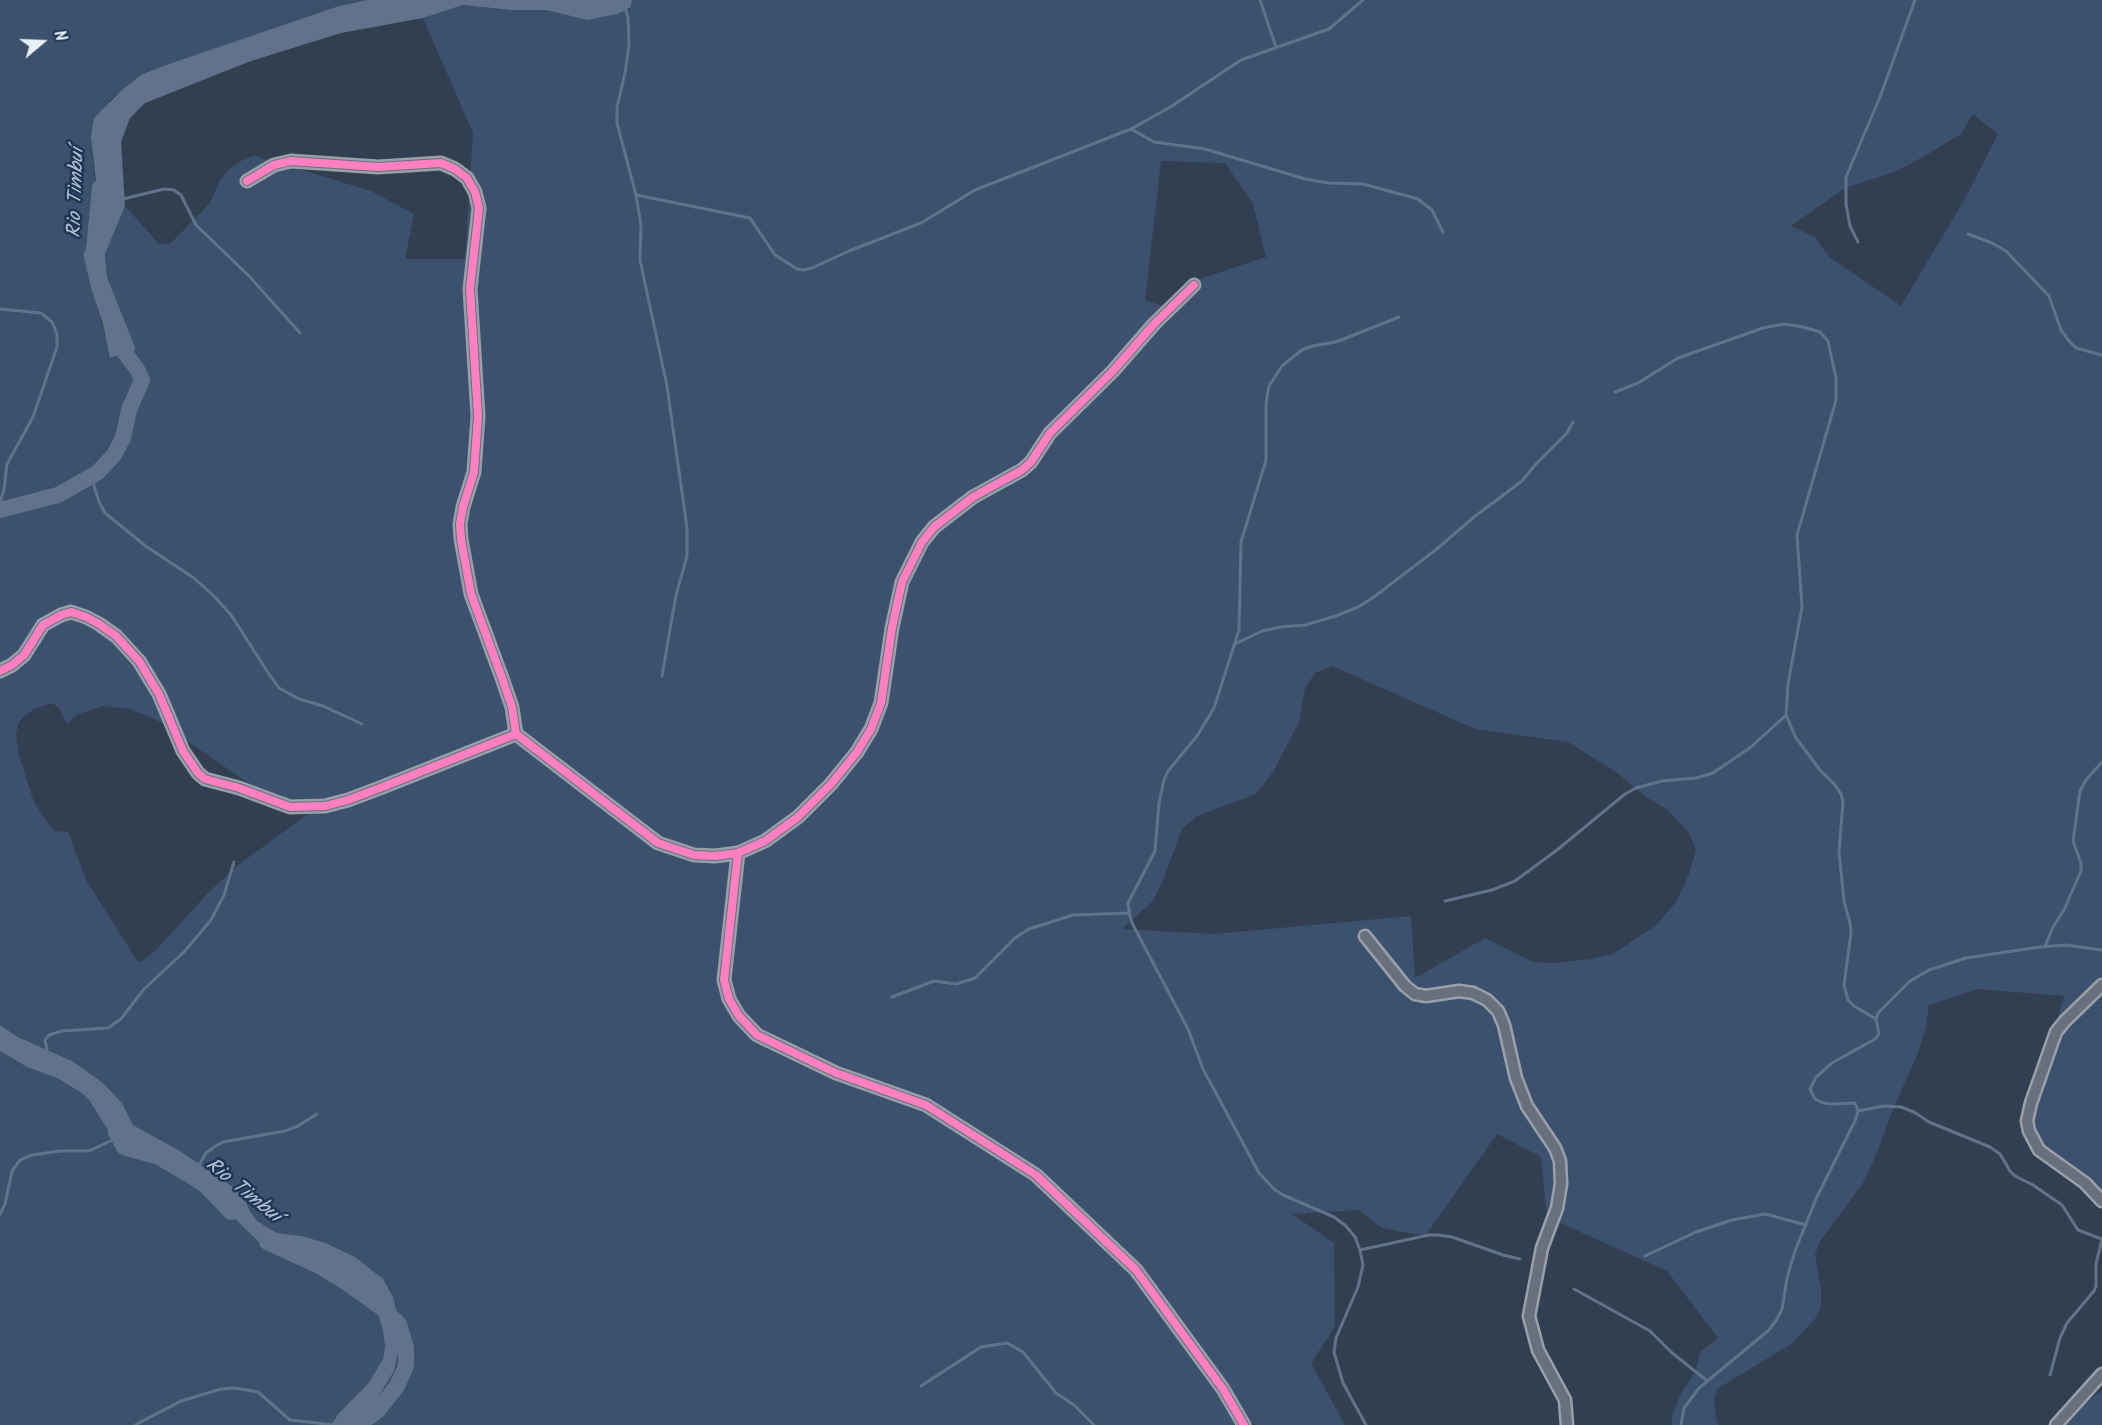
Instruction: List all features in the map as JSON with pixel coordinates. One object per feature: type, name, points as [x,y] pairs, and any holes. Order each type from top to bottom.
[{"type":"street","points":[[247,181],[274,165],[291,161],[378,167],[441,163],[456,169],[467,178],[475,192],[479,208],[470,289],[478,416],[474,472],[463,507],[460,524],[461,539],[471,594],[506,687],[516,734],[658,843],[694,855],[715,856],[738,853],[765,842],[798,817],[831,784],[857,752],[871,729],[881,703],[892,628],[902,582],[922,542],[934,527],[973,497],[1022,470],[1031,462],[1054,428],[1112,372],[1154,324],[1194,285]]},
{"type":"street","points":[[0,671],[24,655],[44,625],[52,619],[71,612],[86,617],[116,636],[139,661],[159,694],[183,751],[198,773],[205,779],[239,788],[290,807],[325,806],[348,800],[516,734]]},
{"type":"street","points":[[738,853],[724,980],[729,999],[738,1016],[757,1035],[836,1073],[926,1105],[1036,1174],[1136,1270],[1223,1389],[1244,1425]]},
{"type":"street","points":[[1365,936],[1414,994],[1426,996],[1459,991],[1473,993],[1486,1000],[1498,1011],[1504,1025],[1516,1078],[1527,1106],[1555,1148],[1560,1161],[1561,1184],[1557,1208],[1542,1248],[1529,1316],[1538,1350],[1565,1400],[1567,1425]]},
{"type":"street","points":[[2102,985],[2056,1032],[2045,1058],[2027,1121],[2039,1150],[2085,1183],[2102,1201]]},
{"type":"street","points":[[2056,1425],[2101,1376]]},
{"type":"shaded area","points":[[0,0],[367,0],[339,6],[163,66],[141,75],[109,101],[92,152],[98,199],[97,227],[83,254],[111,358],[123,354],[132,359],[135,347],[107,277],[105,254],[125,206],[159,244],[170,244],[210,203],[220,180],[230,168],[246,158],[256,156],[371,191],[414,214],[405,259],[465,259],[473,133],[423,18],[463,5],[511,10],[546,10],[587,20],[631,8],[632,0],[2102,0],[2102,1202],[2098,1195],[2024,1135],[2064,996],[1978,989],[1929,1005],[1926,1027],[1918,1053],[1874,1160],[1863,1183],[1819,1243],[1815,1255],[1821,1289],[1821,1307],[1815,1319],[1791,1344],[1717,1389],[1714,1400],[1719,1425],[1672,1425],[1672,1416],[1680,1395],[1695,1372],[1700,1352],[1718,1338],[1667,1271],[1547,1217],[1541,1157],[1497,1134],[1425,1236],[1382,1228],[1359,1210],[1292,1214],[1334,1243],[1335,1327],[1311,1363],[1345,1425],[1255,1425],[1254,1423],[1253,1425],[363,1425],[394,1371],[400,1334],[355,1257],[326,1243],[302,1236],[277,1233],[257,1221],[236,1189],[180,1151],[133,1125],[122,1103],[103,1083],[74,1062],[18,1037],[0,1025]],"holes":[[[1973,114],[1998,134],[1967,195],[1901,306],[1829,257],[1815,237],[1791,226],[1845,188],[1897,171],[1961,134]],[[1161,161],[1225,163],[1253,204],[1266,257],[1194,281],[1173,309],[1145,300]],[[1332,666],[1475,729],[1568,742],[1616,772],[1646,797],[1668,810],[1689,833],[1696,850],[1689,874],[1676,902],[1656,925],[1613,954],[1556,963],[1532,962],[1485,938],[1415,978],[1411,916],[1214,934],[1122,929],[1153,901],[1182,829],[1197,816],[1256,794],[1273,772],[1299,722],[1305,688],[1315,673]],[[52,703],[59,708],[67,724],[76,715],[103,706],[129,709],[157,720],[284,808],[308,814],[238,865],[208,893],[156,950],[141,962],[136,959],[86,880],[68,832],[55,831],[34,802],[19,756],[16,734],[18,724],[23,717],[34,709]]]},
{"type":"shaded area","points":[[367,0],[632,0],[631,7],[617,14],[587,20],[546,10],[511,10],[463,5],[423,18],[341,33],[251,61],[145,103],[130,118],[121,142],[125,206],[105,254],[107,277],[135,347],[132,359],[123,354],[110,358],[83,254],[92,240],[98,216],[91,136],[94,118],[141,75],[339,6]]},
{"type":"shaded area","points":[[0,1025],[18,1037],[74,1062],[103,1083],[122,1103],[133,1125],[180,1151],[236,1189],[257,1221],[277,1233],[302,1236],[326,1243],[355,1257],[383,1279],[393,1297],[398,1317],[400,1334],[398,1352],[394,1371],[363,1425],[331,1425],[339,1413],[368,1384],[383,1359],[385,1346],[383,1331],[377,1311],[367,1295],[325,1273],[295,1253],[263,1246],[233,1217],[203,1182],[187,1170],[158,1155],[118,1146],[83,1094],[59,1079],[27,1067],[0,1051]]},
{"type":"shaded area","points":[[0,1051],[27,1067],[59,1079],[83,1094],[119,1146],[158,1155],[197,1177],[263,1246],[295,1253],[325,1273],[367,1295],[377,1311],[383,1331],[385,1346],[383,1359],[368,1384],[339,1413],[331,1425],[0,1425]]},
{"type":"shaded area","points":[[2102,1391],[2102,1425],[2063,1425],[2086,1402]]},
{"type":"waterway","points":[[1260,0],[1276,47]]},
{"type":"waterway","points":[[636,195],[750,218],[775,255],[797,269],[812,268],[921,223],[975,190],[1131,129],[1172,106],[1241,60],[1329,29],[1363,0]]},
{"type":"waterway","points":[[1858,242],[1850,226],[1846,204],[1846,177],[1880,97],[1915,0]]},
{"type":"waterway","points":[[625,8],[628,17],[629,45],[617,107],[617,123],[636,195],[641,225],[640,260],[667,386],[687,528],[687,556],[676,595],[662,676]]},
{"type":"waterway","points":[[1131,129],[1154,142],[1205,149],[1305,179],[1328,183],[1363,184],[1418,199],[1432,210],[1443,232]]},
{"type":"waterway","name":"Rio Timbuí","points":[[94,249],[100,188]]},
{"type":"waterway","points":[[123,199],[164,189],[174,190],[181,195],[196,225],[249,276],[300,333]]},
{"type":"waterway","points":[[1968,234],[2006,251],[2049,296],[2061,330],[2069,341],[2076,348],[2102,355]]},
{"type":"waterway","points":[[0,309],[41,313],[52,322],[57,334],[57,347],[33,417],[7,464],[0,502]]},
{"type":"waterway","points":[[1366,1425],[1343,1383],[1334,1352],[1336,1338],[1358,1287],[1363,1265],[1355,1237],[1334,1217],[1275,1190],[1259,1173],[1203,1069],[1188,1029],[1133,925],[1128,903],[1155,851],[1159,803],[1164,780],[1168,771],[1197,736],[1214,708],[1239,630],[1241,542],[1266,460],[1266,403],[1269,386],[1282,366],[1302,350],[1336,342],[1399,317]]},
{"type":"waterway","points":[[1615,392],[1638,383],[1678,358],[1763,328],[1784,324],[1803,327],[1820,332],[1828,341],[1836,378],[1836,400],[1797,535],[1802,607],[1788,684],[1786,715],[1796,738],[1841,794],[1843,802],[1839,852],[1844,901],[1851,933],[1844,985],[1848,1000],[1876,1019]]},
{"type":"waterway","name":"Rio Timbuí","points":[[0,510],[58,495],[97,473],[114,455],[123,438],[129,410],[142,380],[137,369],[114,339]]},
{"type":"waterway","points":[[1235,644],[1262,631],[1305,625],[1336,616],[1374,597],[1522,481],[1567,433],[1573,422]]},
{"type":"waterway","points":[[91,476],[105,513],[147,547],[194,578],[215,597],[231,615],[279,688],[299,699],[323,706],[362,724]]},
{"type":"waterway","points":[[1445,901],[1492,890],[1515,881],[1625,794],[1636,788],[1662,781],[1696,778],[1713,773],[1751,747],[1786,715]]},
{"type":"waterway","points":[[2045,946],[2081,871],[2081,863],[2073,841],[2080,791],[2086,780],[2102,762]]},
{"type":"waterway","points":[[47,1050],[45,1040],[49,1035],[62,1031],[108,1028],[121,1019],[144,989],[184,952],[211,920],[224,895],[234,862]]},
{"type":"waterway","points":[[892,997],[934,981],[956,984],[975,978],[1015,938],[1029,929],[1073,915],[1129,913]]},
{"type":"waterway","points":[[1681,1425],[1684,1408],[1699,1388],[1769,1330],[1777,1319],[1782,1309],[1787,1278],[1795,1251],[1816,1199],[1855,1121],[1858,1111],[1855,1103],[1832,1104],[1815,1099],[1810,1089],[1816,1077],[1832,1063],[1875,1039],[1879,1034],[1876,1019],[1878,1013],[1910,981],[1929,970],[1966,958],[2040,947],[2066,945],[2102,950]]},
{"type":"waterway","points":[[1858,1111],[1884,1106],[1901,1107],[1929,1122],[1990,1147],[2000,1154],[2015,1176],[2062,1205],[2078,1230],[2102,1239]]},
{"type":"waterway","points":[[199,1166],[205,1154],[223,1142],[285,1131],[317,1114]]},
{"type":"waterway","name":"Rio Timbuí","points":[[116,1132],[124,1147],[159,1157],[193,1177],[206,1186],[231,1212]]},
{"type":"waterway","points":[[0,1214],[5,1204],[12,1171],[20,1160],[32,1155],[60,1151],[89,1151],[117,1138]]},
{"type":"waterway","points":[[1645,1256],[1696,1232],[1732,1220],[1765,1214],[1806,1225]]},
{"type":"waterway","points":[[1360,1250],[1438,1235],[1452,1237],[1520,1259]]},
{"type":"waterway","points":[[2050,1375],[2060,1338],[2067,1323],[2096,1286],[2096,1264],[2102,1239]]},
{"type":"waterway","name":"Rio Timbuí","points":[[267,1242],[319,1266],[347,1283],[382,1308],[399,1324],[406,1348],[406,1366],[402,1375],[397,1386],[379,1409],[354,1425]]},
{"type":"waterway","points":[[1574,1289],[1650,1331],[1671,1352],[1706,1380]]},
{"type":"waterway","points":[[921,1386],[981,1347],[1007,1343],[1023,1352],[1056,1393],[1074,1405],[1094,1425]]},
{"type":"waterway","points":[[135,1425],[181,1401],[221,1389],[235,1388],[258,1392],[290,1420],[334,1425]]},
{"type":"cycle path","points":[[247,181],[274,165],[291,161],[378,167],[441,163],[467,178],[475,192],[479,208],[470,289],[478,416],[474,472],[463,507],[460,524],[461,539],[471,594],[512,707],[516,734]]},
{"type":"cycle path","points":[[0,671],[24,655],[43,625],[71,612],[86,617],[116,636],[139,661],[159,694],[183,751],[205,779],[239,788],[290,807],[325,806],[380,788],[516,734],[658,843],[694,855],[715,856],[738,853],[765,841],[798,817],[831,784],[857,752],[871,729],[881,703],[892,628],[902,582],[922,542],[934,527],[973,497],[1022,470],[1031,462],[1050,433],[1112,372],[1154,324],[1194,285]]},
{"type":"cycle path","points":[[738,853],[724,980],[729,999],[739,1016],[757,1035],[836,1073],[926,1105],[1036,1175],[1136,1270],[1223,1389],[1244,1425]]}]
